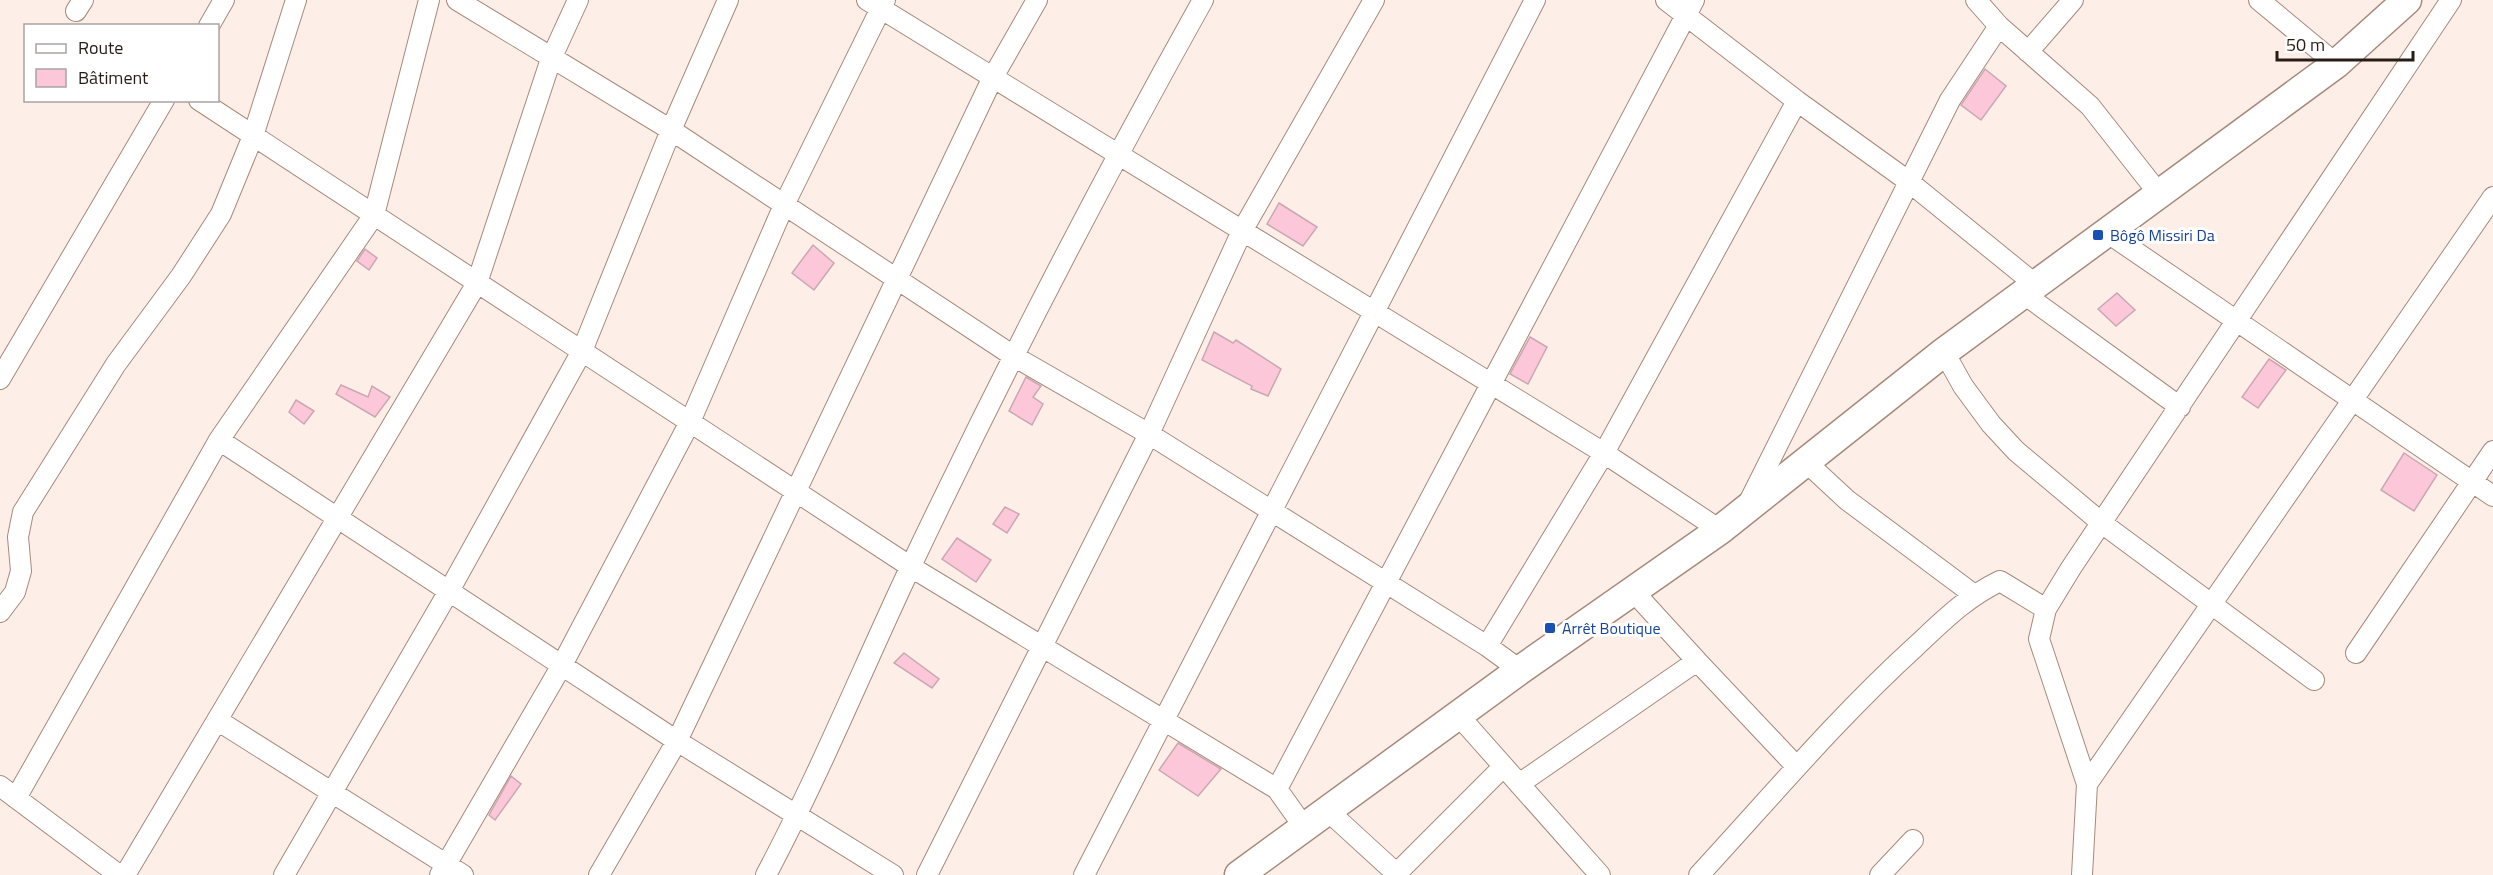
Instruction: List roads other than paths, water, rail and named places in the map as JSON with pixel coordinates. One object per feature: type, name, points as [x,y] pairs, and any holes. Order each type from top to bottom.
[{"type":"main road","points":[[1239,875],[1520,670],[1720,530],[1944,352],[2336,64],[2407,0]]},
{"type":"street","points":[[209,24],[224,0]]},
{"type":"street","points":[[0,612],[15,592],[21,571],[18,537],[24,512],[116,364],[181,276],[221,214],[253,136],[296,0]]},
{"type":"street","points":[[16,798],[219,440],[374,215],[429,0]]},
{"type":"street","points":[[457,0],[671,130],[1015,357],[1149,434],[1487,646],[1520,670]]},
{"type":"street","points":[[125,875],[477,283],[551,59],[578,0]]},
{"type":"street","points":[[284,875],[449,591],[582,351],[671,130],[728,0]]},
{"type":"street","points":[[599,875],[677,741],[993,77],[1036,0]]},
{"type":"street","points":[[766,875],[798,815],[911,567],[1015,357],[1117,154],[1203,0]]},
{"type":"street","points":[[927,875],[1149,434],[1242,231],[1374,0]]},
{"type":"street","points":[[1083,875],[1535,0]]},
{"type":"street","points":[[1666,0],[1689,7],[1797,101],[1908,182],[2030,290],[2180,407]]},
{"type":"street","points":[[1976,0],[1999,26],[2090,106],[2160,195]]},
{"type":"street","points":[[2028,52],[2073,0]]},
{"type":"street","points":[[2259,0],[2336,64]]},
{"type":"street","points":[[2082,875],[2087,784],[2039,639],[2046,609],[2071,568],[2103,524],[2451,0]]},
{"type":"street","points":[[443,870],[562,665],[690,422],[784,205],[878,3],[1117,154],[1604,453],[1720,530]]},
{"type":"street","points":[[1277,789],[1689,7]]},
{"type":"street","points":[[1745,510],[1950,100],[1999,26]]},
{"type":"street","points":[[1487,646],[1604,453],[1797,101]]},
{"type":"street","points":[[0,379],[163,102]]},
{"type":"street","points":[[202,102],[911,567],[1277,789],[1304,827]]},
{"type":"street","points":[[2087,784],[2493,197]]},
{"type":"street","points":[[2108,233],[2493,496]]},
{"type":"street","points":[[1944,352],[1963,386],[1991,424],[2016,451],[2103,524],[2314,680]]},
{"type":"street","points":[[219,440],[677,741],[894,875]]},
{"type":"street","points":[[2356,653],[2493,452]]},
{"type":"street","points":[[1806,462],[1856,507],[1973,594]]},
{"type":"street","points":[[1699,875],[1796,766],[1881,678],[1973,594],[2000,581],[2046,609]]},
{"type":"street","points":[[1634,591],[1796,766]]},
{"type":"street","points":[[1519,784],[1697,661]]},
{"type":"street","points":[[1459,716],[1594,872]]},
{"type":"street","points":[[217,720],[332,793],[443,870],[463,875]]},
{"type":"street","points":[[1327,810],[1397,874],[1502,768]]},
{"type":"street","points":[[0,786],[119,875]]},
{"type":"street","points":[[1880,875],[1913,840]]},
{"type":"place","name":"Bôgô Missiri Da","points":[[2098,235]]},
{"type":"place","name":"Arrêt Boutique","points":[[1550,628]]}]
